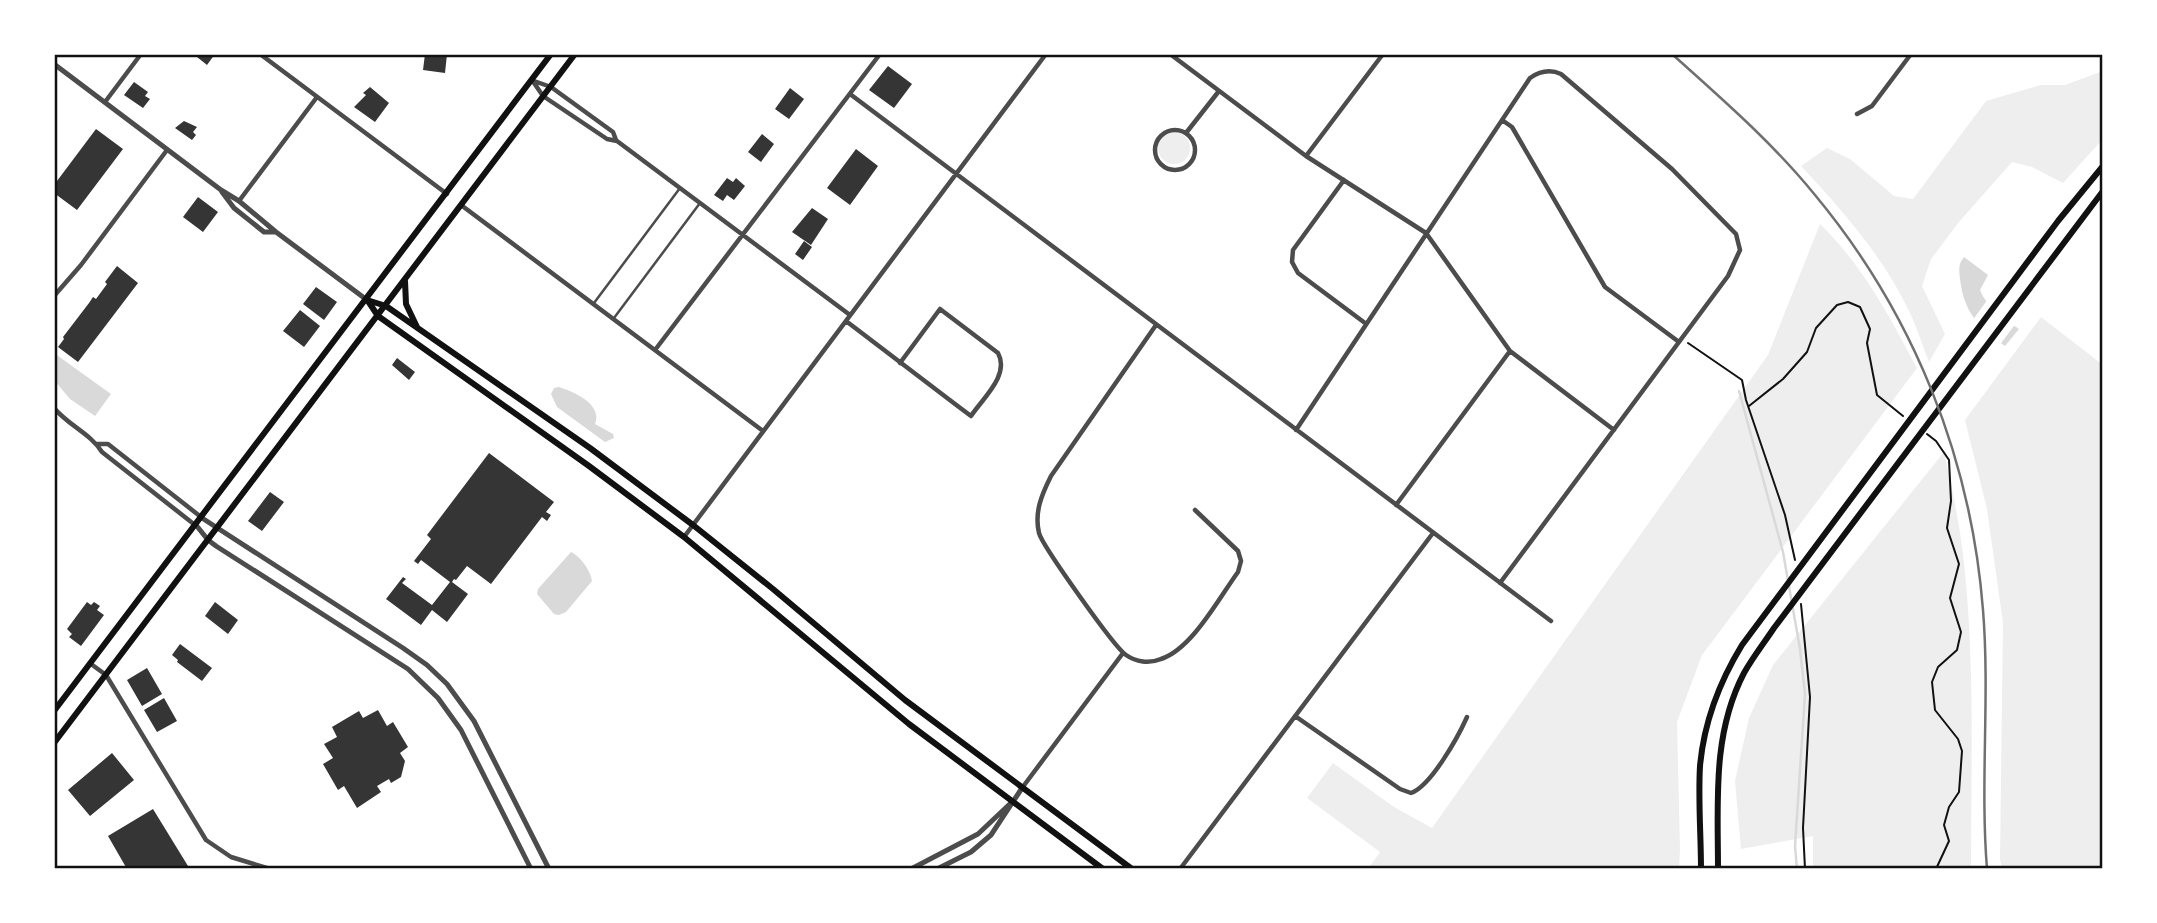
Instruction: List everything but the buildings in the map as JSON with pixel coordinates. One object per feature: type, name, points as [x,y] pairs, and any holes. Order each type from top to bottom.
[{"type":"main road","points":[[54,712],[551,54]]},
{"type":"main road","points":[[54,743],[575,54]]},
{"type":"main road","points":[[1701,869],[1700,766],[1708,723],[1727,669],[2062,216],[2103,166]]},
{"type":"main road","points":[[1718,869],[1717,776],[1724,728],[1744,674],[1774,628],[2103,191]]},
{"type":"main road","points":[[2062,216],[2075,226]]},
{"type":"main road","points":[[406,280],[406,304],[418,328]]},
{"type":"main road","points":[[367,300],[386,306],[590,448],[748,568],[905,699],[1132,869]]},
{"type":"main road","points":[[367,300],[378,316],[684,537],[909,724],[1103,869]]},
{"type":"street","points":[[105,102],[141,54]]},
{"type":"street","points":[[260,54],[447,194]]},
{"type":"street","points":[[655,350],[880,54]]},
{"type":"street","points":[[684,537],[1046,54]]},
{"type":"street","points":[[1170,54],[1306,156],[1426,233],[1510,351],[1614,430]]},
{"type":"street","points":[[1306,156],[1383,54]]},
{"type":"street","points":[[1857,114],[1871,106],[1911,54]]},
{"type":"street","points":[[54,64],[367,300]]},
{"type":"street","points":[[1296,430],[1532,76],[1553,70],[1561,74],[1672,169],[1736,234],[1740,247],[1728,276],[1500,583]]},
{"type":"street","points":[[532,80],[551,87],[612,132],[617,141],[850,315]]},
{"type":"street","points":[[532,80],[544,96],[607,139],[617,141]]},
{"type":"street","points":[[1186,133],[1219,90]]},
{"type":"street","points":[[850,94],[1552,621]]},
{"type":"street","points":[[239,201],[317,97]]},
{"type":"street","points":[[1502,120],[1512,127],[1605,288],[1679,342]]},
{"type":"street","points":[[1171,130],[1186,133],[1194,141],[1196,148],[1192,161],[1179,170],[1160,163],[1156,152],[1158,139],[1171,130]]},
{"type":"street","points":[[54,296],[81,265],[167,150]]},
{"type":"street","points":[[1344,180],[1293,250],[1292,262],[1298,273],[1366,323]]},
{"type":"street","points":[[221,190],[234,208],[264,232],[276,232]]},
{"type":"street","points":[[461,205],[763,431]]},
{"type":"street","points":[[845,321],[900,363],[971,416],[1002,372],[1003,362],[998,353],[940,309],[900,363]]},
{"type":"street","points":[[1156,325],[1051,476],[1039,508],[1038,526],[1042,542],[1123,653],[1129,657],[1149,662],[1176,652],[1190,638],[1238,572],[1241,561],[1238,551],[1195,510]]},
{"type":"street","points":[[1396,505],[1510,351]]},
{"type":"street","points":[[54,408],[97,444],[102,452],[196,526],[208,540],[408,669],[444,706],[461,730],[531,869]]},
{"type":"street","points":[[97,444],[108,444],[202,518],[427,665],[457,696],[474,721],[549,869]]},
{"type":"street","points":[[1180,869],[1433,533]]},
{"type":"street","points":[[347,630],[356,617]]},
{"type":"street","points":[[937,869],[971,852],[990,835],[1123,653]]},
{"type":"street","points":[[91,664],[106,675],[206,840],[230,857],[270,869]]},
{"type":"street","points":[[444,706],[457,696]]},
{"type":"street","points":[[1296,716],[1400,789],[1411,793],[1421,788],[1455,742],[1467,717]]},
{"type":"street","points":[[911,869],[978,834],[1013,801]]},
{"type":"street","points":[[502,813],[520,812]]},
{"type":"street","points":[[508,825],[520,812]]},
{"type":"lane","points":[[593,304],[680,188]]},
{"type":"lane","points":[[613,319],[700,203]]},
{"type":"path","points":[[1749,406],[1783,379],[1807,352],[1816,328],[1837,305],[1848,302],[1860,307],[1870,329],[1867,343],[1877,395],[1908,419]]},
{"type":"path","points":[[1928,435],[1936,441],[1949,460],[1951,501],[1947,528],[1959,564],[1950,597],[1961,632],[1957,650],[1938,667],[1932,682],[1935,710],[1958,739],[1962,751],[1959,792],[1949,807],[1944,825],[1948,841],[1936,869]]},
{"type":"shaded area","points":[[2103,71],[2103,139],[2063,183],[2032,167],[2012,162],[1959,222],[1931,259],[1922,286],[1945,334],[1929,362],[1912,317],[1887,271],[1846,217],[1801,166],[1827,148],[1850,159],[1894,196],[1913,199],[1986,101],[2041,85],[2065,85]]},
{"type":"shaded area","points":[[1174,132],[1185,137],[1190,148],[1185,159],[1174,164],[1163,159],[1158,148],[1163,137]]},
{"type":"shaded area","points":[[1820,224],[1863,275],[1917,368],[1702,655],[1677,722],[1679,869],[1368,869],[1380,852],[1307,798],[1333,763],[1394,807],[1432,828],[1768,355]]},
{"type":"shaded area","points":[[1964,257],[1988,275],[1980,290],[1987,302],[2019,329],[2005,346],[1980,325],[1969,310],[1960,276],[1960,265]]},
{"type":"shaded area","points":[[2041,317],[2103,365],[2103,869],[2002,869],[2000,859],[2003,623],[1987,509],[1965,420]]},
{"type":"shaded area","points":[[54,353],[111,394],[95,416],[70,399],[54,380]]},
{"type":"shaded area","points":[[559,387],[586,400],[595,410],[595,424],[613,434],[614,438],[605,442],[557,407],[551,394],[554,388]]},
{"type":"shaded area","points":[[1944,452],[1964,563],[1970,639],[1971,869],[1813,869],[1813,836],[1741,849],[1735,781],[1749,718],[1773,665]]},
{"type":"shaded area","points":[[571,552],[584,564],[592,581],[566,612],[554,614],[537,594],[538,589]]},
{"type":"pier","points":[[1988,299],[2016,323],[1999,346],[1972,321]]},
{"type":"waterway","points":[[1739,391],[1783,552],[1800,649],[1805,694],[1795,846],[1797,869]]},
{"type":"railway","points":[[1672,54],[1764,139],[1799,176],[1850,240],[1881,288],[1931,389],[1965,497],[1983,610],[1987,869]]}]
